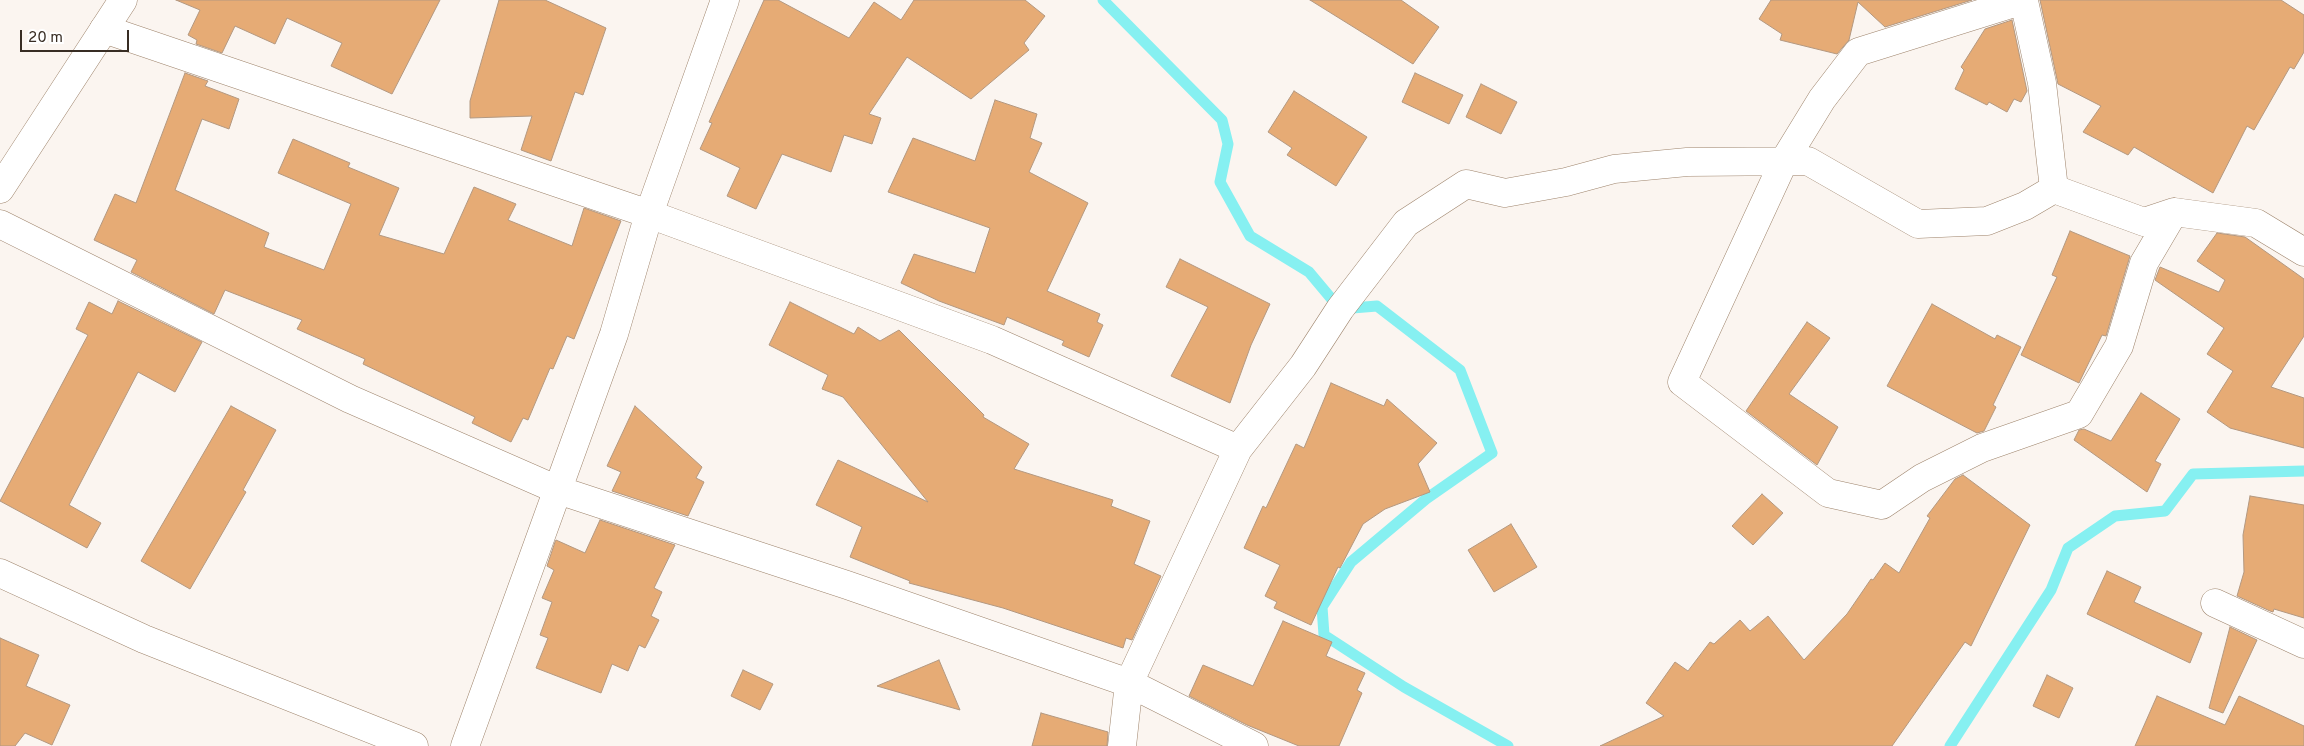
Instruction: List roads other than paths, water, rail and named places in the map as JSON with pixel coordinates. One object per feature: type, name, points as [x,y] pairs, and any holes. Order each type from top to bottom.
[{"type":"street","points":[[3,178],[123,0]]},
{"type":"street","points":[[465,746],[614,334],[649,214],[725,0]]},
{"type":"street","points":[[2054,190],[2042,83],[2024,0],[1858,52],[1822,99],[1784,161],[1682,382],[1828,493],[1882,505],[1922,478],[1982,448],[2080,414],[2118,346],[2144,264],[2174,212]]},
{"type":"street","points":[[104,29],[649,214],[992,340],[1238,449]]},
{"type":"street","points":[[1122,746],[1129,683],[1238,449],[1303,366],[1340,308],[1406,223],[1466,184],[1505,193],[1566,182],[1614,169],[1688,162],[1808,160],[1918,224],[1987,221],[2025,206],[2054,190],[2144,222],[2174,212],[2256,223],[2304,252]]},
{"type":"street","points":[[0,224],[350,399],[558,490],[847,585],[1129,683],[1254,746]]},
{"type":"street","points":[[0,573],[144,639],[414,746]]},
{"type":"street","points":[[2215,603],[2304,644]]},
{"type":"waterway","points":[[1103,0],[1222,120],[1228,144],[1220,182],[1250,236],[1309,272],[1340,309],[1377,306],[1460,370],[1492,453],[1426,499],[1351,562],[1322,607],[1324,635],[1404,687],[1508,746]]},
{"type":"waterway","points":[[1950,746],[2051,590],[2068,548],[2115,516],[2165,511],[2193,474],[2304,471]]}]
